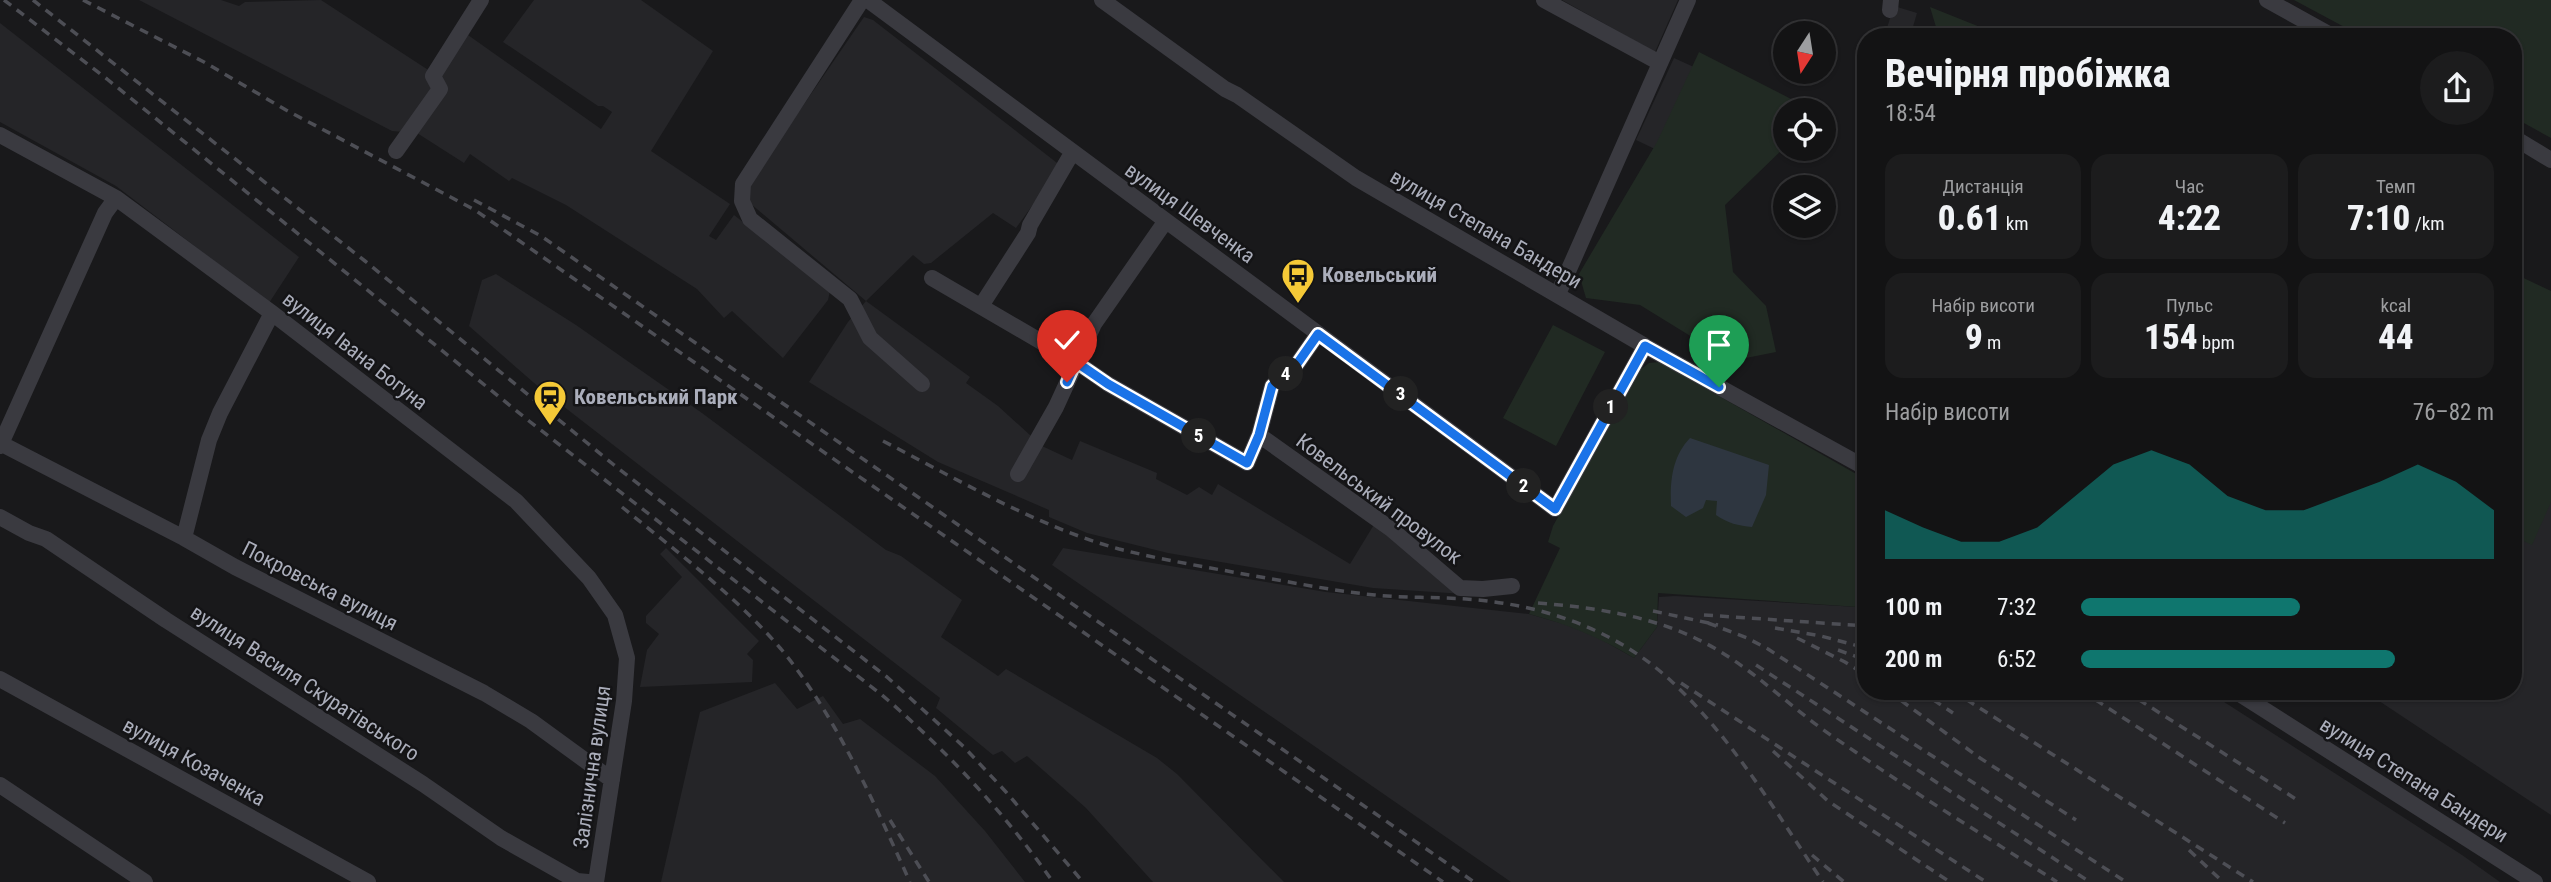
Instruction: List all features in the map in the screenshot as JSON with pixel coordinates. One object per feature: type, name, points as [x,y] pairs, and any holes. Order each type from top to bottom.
[{"type":"street","points":[[396,151],[440,89],[433,76],[481,0]]},
{"type":"street","points":[[862,0],[743,184],[742,201],[750,219],[850,299],[870,338],[922,384]]},
{"type":"street","name":"вулиця Шевченка","points":[[868,0],[1555,509],[1645,346]]},
{"type":"street","name":"вулиця Степана Бандери","points":[[1102,0],[1334,165],[1645,346],[1857,463]]},
{"type":"street","points":[[1544,0],[1660,62]]},
{"type":"street","points":[[1558,294],[1688,0]]},
{"type":"street","points":[[2267,0],[2318,28]]},
{"type":"street","name":"вулиця Івана Богуна","points":[[0,135],[116,198],[272,313],[516,501],[589,578],[615,615],[627,658]]},
{"type":"street","points":[[2522,142],[2551,160]]},
{"type":"street","points":[[981,306],[1028,233],[1030,225],[1072,153]]},
{"type":"street","points":[[0,444],[105,213],[116,198]]},
{"type":"street","points":[[1018,474],[1056,407],[1094,324],[1166,222]]},
{"type":"street","points":[[932,278],[1076,362],[1108,384],[1247,463],[1259,435],[1272,386],[1297,364],[1318,334]]},
{"type":"street","points":[[184,538],[209,440],[219,414],[272,313]]},
{"type":"street","name":"Ковельський провулок","points":[[1259,435],[1382,522],[1460,588],[1512,586]]},
{"type":"street","name":"Покровська вулиця","points":[[0,444],[484,693],[531,721],[612,780]]},
{"type":"street","name":"вулиця Василя Скуратівського","points":[[0,517],[46,539],[166,620],[423,784],[501,838],[577,881],[588,882]]},
{"type":"street","name":"Залізнична вулиця","points":[[596,882],[624,701],[627,658]]},
{"type":"street","name":"вулиця Козаченка","points":[[0,679],[368,882]]},
{"type":"street","name":"вулиця Степана Бандери","points":[[2249,700],[2535,882]]},
{"type":"street","points":[[0,785],[145,882]]},
{"type":"shaded area","points":[[139,0],[221,0],[239,6],[245,2],[321,0],[439,77],[468,35],[601,129],[612,112],[598,106],[503,42],[534,0],[641,0],[713,51],[651,151],[730,204],[709,236],[716,240],[734,215],[830,291],[828,300],[783,358],[732,311],[724,318],[697,289],[566,205],[512,178],[509,181],[470,154],[464,163],[417,133],[392,131]]},
{"type":"shaded area","points":[[1562,0],[1678,0],[1655,52]]},
{"type":"shaded area","points":[[2294,0],[2551,0],[2551,138],[2522,122],[2522,28],[2346,28]]},
{"type":"shaded area","points":[[1894,6],[1917,13],[1913,28],[1887,28]]},
{"type":"shaded area","points":[[1930,7],[1982,28],[1936,28]]},
{"type":"shaded area","points":[[864,17],[873,20],[1061,166],[1016,228],[993,213],[931,263],[924,264],[913,255],[866,301],[751,204],[747,187]]},
{"type":"shaded area","points":[[0,23],[299,257],[269,303],[116,186],[0,122]]},
{"type":"shaded area","points":[[1699,52],[1789,98],[1773,98],[1773,159],[1725,205],[1733,272],[1766,306],[1776,352],[1731,361],[1640,305],[1586,298],[1579,274],[1657,142]]},
{"type":"shaded area","points":[[1674,58],[1696,68],[1657,150],[1636,140]]},
{"type":"shaded area","points":[[496,274],[576,325],[702,413],[886,550],[901,556],[962,600],[941,637],[998,676],[1006,669],[1157,758],[1177,774],[1284,882],[1153,882],[1086,808],[1027,756],[1015,763],[1002,751],[993,755],[936,708],[940,698],[541,389],[469,326],[482,280]]},
{"type":"shaded area","points":[[2522,277],[2551,291],[2551,502],[2532,545],[2522,540]]},
{"type":"shaded area","points":[[866,301],[970,377],[966,383],[998,406],[1042,446],[1072,460],[1080,441],[1157,473],[1156,479],[1187,495],[1199,487],[1212,495],[1218,484],[1350,564],[1375,523],[1464,594],[1373,588],[1168,553],[1087,533],[1049,517],[1049,510],[938,462],[809,382],[848,322]]},
{"type":"shaded area","points":[[1553,325],[1605,352],[1556,446],[1503,418]]},
{"type":"shaded area","points":[[1659,362],[1857,474],[1857,607],[1658,593],[1657,627],[1634,658],[1583,632],[1529,614],[1560,548],[1548,542],[1553,526],[1640,370],[1649,363]]},
{"type":"shaded area","points":[[1690,438],[1769,465],[1766,495],[1752,527],[1733,524],[1716,515],[1717,501],[1706,500],[1703,508],[1686,517],[1671,506],[1673,470],[1679,453]]},
{"type":"shaded area","points":[[2551,502],[2551,815],[2378,700],[2522,700],[2523,542]]},
{"type":"shaded area","points":[[666,548],[759,641],[747,654],[753,660],[752,682],[640,687],[647,650],[659,634],[646,623],[646,616],[682,577],[660,554]]},
{"type":"shaded area","points":[[1063,548],[1326,592],[1529,614],[1597,637],[1634,658],[1657,627],[1659,597],[1857,607],[1857,700],[2221,700],[2500,882],[1511,882],[1052,565]]},
{"type":"shaded area","points":[[775,683],[797,709],[823,696],[843,724],[860,719],[935,776],[985,831],[1025,882],[661,882],[700,712]]},
{"type":"railway","points":[[4,0],[107,79],[529,421],[882,695],[973,783],[1015,831],[1053,882]]},
{"type":"railway","points":[[33,0],[365,261],[614,465],[887,677],[964,747],[1083,882]]},
{"type":"railway","points":[[83,0],[204,62],[286,110],[475,210],[1443,882]]},
{"type":"railway","points":[[474,200],[541,236],[1474,882]]},
{"type":"railway","points":[[883,441],[1028,515],[1119,549],[1344,591],[1386,596],[1466,599],[1521,606],[1548,613],[1600,633],[1647,661],[1692,701],[1752,776],[1823,882]]},
{"type":"railway","points":[[622,507],[725,592],[763,629],[801,675],[853,761],[910,882]]},
{"type":"railway","points":[[1538,603],[1630,616],[1674,629],[1716,649],[1839,741],[2057,882]]},
{"type":"railway","points":[[1653,611],[1718,625]]},
{"type":"railway","points":[[1704,615],[1857,625]]},
{"type":"railway","points":[[1708,623],[1768,649],[2126,882]]},
{"type":"railway","points":[[1775,628],[1857,646]]},
{"type":"railway","points":[[1797,638],[1857,669]]},
{"type":"railway","points":[[1838,650],[1857,657]]},
{"type":"railway","points":[[1756,665],[2090,882]]},
{"type":"railway","points":[[1681,683],[1986,882]]},
{"type":"railway","points":[[1900,700],[1980,758],[2076,820]]},
{"type":"railway","points":[[1934,700],[1953,713]]},
{"type":"railway","points":[[1967,700],[2253,882]]},
{"type":"railway","points":[[2096,700],[2285,823]]},
{"type":"railway","points":[[2139,700],[2299,801]]},
{"type":"railway","points":[[1773,751],[1828,801],[1950,882]]},
{"type":"railway","points":[[890,820],[929,882]]},
{"type":"railway","points":[[2189,850],[2223,882]]},
{"type":"railway","points":[[1812,855],[1844,882]]},
{"type":"place","name":"Ковельський","points":[[1298,305]]},
{"type":"place","name":"Ковельський Парк","points":[[550,427]]},
{"type":"route","points":[[1067,382],[1076,362],[1108,384],[1247,463],[1259,435],[1272,386],[1297,364],[1318,334],[1555,509],[1645,346],[1719,387]]}]
